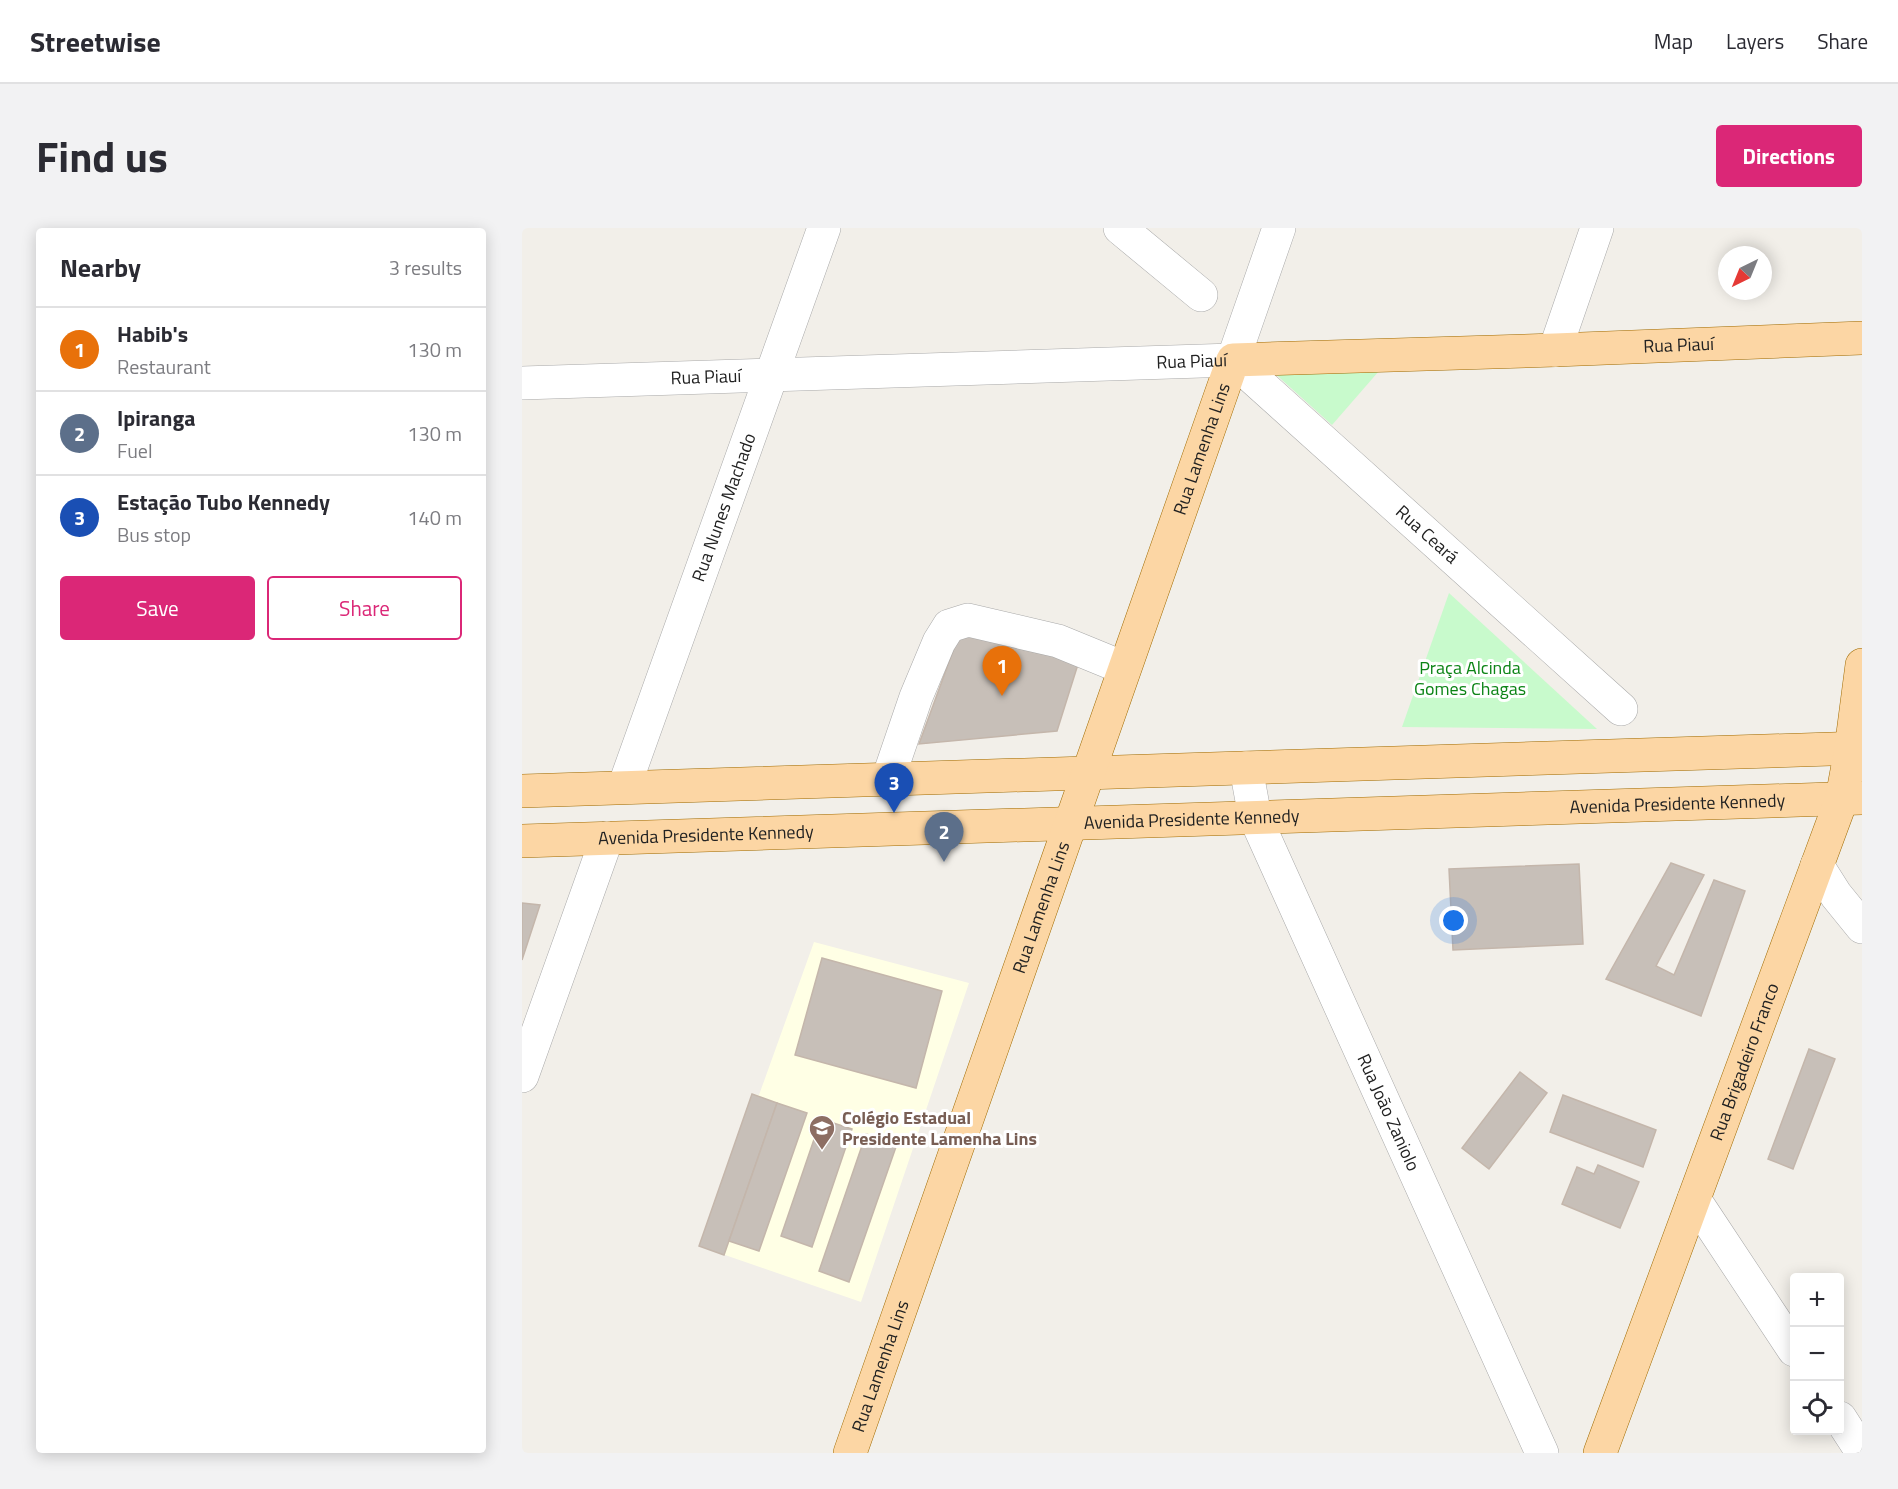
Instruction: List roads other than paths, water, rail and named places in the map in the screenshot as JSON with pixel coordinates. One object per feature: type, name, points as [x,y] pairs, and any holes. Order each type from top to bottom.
[{"type":"main road","name":"Rua Piauí","points":[[1233,360],[1862,338]]},
{"type":"main road","name":"Rua Lamenha Lins","points":[[850,1453],[1233,360]]},
{"type":"main road","name":"Rua Brigadeiro Franco","points":[[1600,1453],[1817,865],[1852,798],[1862,665]]},
{"type":"main road","points":[[522,791],[1857,748]]},
{"type":"main road","name":"Avenida Presidente Kennedy","points":[[522,841],[1852,798]]},
{"type":"street","name":"Rua Nunes Machado","points":[[624,788],[824,228]]},
{"type":"street","points":[[1120,228],[1201,295]]},
{"type":"street","name":"Rua Lamenha Lins","points":[[1233,360],[1279,228]]},
{"type":"street","points":[[1555,350],[1597,228]]},
{"type":"street","name":"Rua Piauí","points":[[522,383],[1233,360]]},
{"type":"street","name":"Rua Ceará","points":[[1233,360],[1621,709]]},
{"type":"street","points":[[888,779],[925,675],[939,642],[949,626],[968,620],[1058,640],[1125,668]]},
{"type":"street","name":"Rua João Zaniolo","points":[[1246,768],[1254,817],[1542,1453]]},
{"type":"street","points":[[522,1076],[607,838]]},
{"type":"street","points":[[1817,865],[1836,895],[1862,927]]},
{"type":"street","points":[[1694,1199],[1790,1344]]},
{"type":"street","points":[[1844,1425],[1862,1452]]},
{"type":"place","name":"Habib's","points":[[1002,696]]},
{"type":"place","name":"Estação Tubo Kennedy","points":[[894,813]]},
{"type":"place","name":"Ipiranga","points":[[944,862]]},
{"type":"place","name":"Colégio Estadual Presidente Lamenha Lins","points":[[822,1151]]},
{"type":"park label","name":"Praça Alcinda Gomes Chagas","points":[[1470,678]]}]
